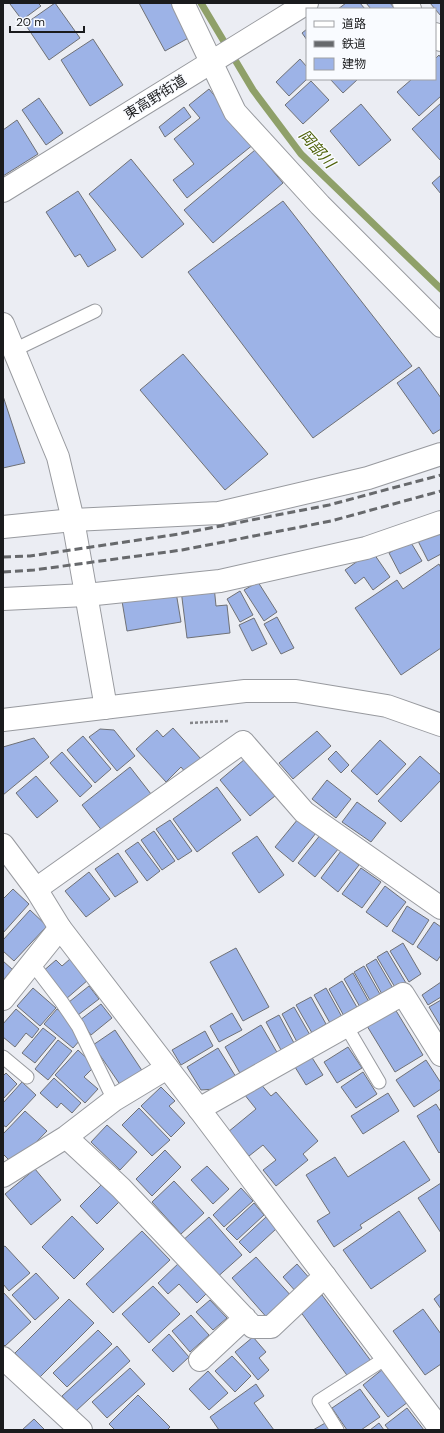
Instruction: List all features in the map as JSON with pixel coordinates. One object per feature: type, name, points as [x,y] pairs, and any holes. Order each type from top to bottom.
[{"type":"street","points":[[183,3],[223,55],[235,112],[320,205],[441,326]]},
{"type":"street","name":"東高野街道","points":[[3,191],[307,3]]},
{"type":"street","points":[[3,324],[58,457],[73,520],[106,708]]},
{"type":"street","points":[[3,527],[73,520],[219,513],[368,478],[441,454]]},
{"type":"street","points":[[3,599],[86,595],[220,581],[366,548],[441,522]]},
{"type":"street","points":[[3,720],[245,691],[296,691],[387,706],[441,725]]},
{"type":"street","points":[[36,889],[243,742],[304,812],[441,908]]},
{"type":"street","points":[[3,845],[36,889],[60,928],[199,1109],[441,1430]]},
{"type":"street","points":[[3,999],[60,928]]},
{"type":"street","points":[[199,1109],[404,994],[441,1055]]},
{"type":"street","points":[[3,1176],[66,1137],[114,1100],[167,1068]]},
{"type":"street","points":[[66,1137],[121,1188],[253,1327],[271,1327],[325,1276]]},
{"type":"street","points":[[200,1360],[245,1318]]},
{"type":"street","points":[[3,1358],[81,1430]]},
{"type":"lane","points":[[14,350],[95,311]]},
{"type":"lane","points":[[32,963],[78,1026],[114,1100]]},
{"type":"lane","points":[[346,1026],[379,1082]]},
{"type":"lane","points":[[3,1057],[27,1077]]},
{"type":"lane","points":[[337,1430],[319,1401],[386,1358]]},
{"type":"path","points":[[184,724],[229,721],[243,742]]},
{"type":"building","points":[[38,3],[41,6],[22,20],[10,4]]},
{"type":"building","points":[[55,3],[80,38],[49,60],[25,24]]},
{"type":"building","points":[[139,3],[174,3],[192,36],[165,51]]},
{"type":"building","points":[[346,3],[360,3],[364,8],[339,8]]},
{"type":"building","points":[[366,3],[390,3],[394,8],[370,8]]},
{"type":"building","points":[[430,3],[441,3],[441,16],[436,8]]},
{"type":"building","points":[[306,30],[306,39],[302,33]]},
{"type":"building","points":[[93,39],[123,85],[90,106],[61,60]]},
{"type":"building","points":[[439,55],[441,58],[441,96],[419,116],[397,92],[411,80],[436,80],[436,58]]},
{"type":"building","points":[[300,59],[306,66],[306,80],[289,96],[276,82]]},
{"type":"building","points":[[331,80],[357,80],[343,93]]},
{"type":"building","points":[[311,81],[329,100],[303,124],[285,105]]},
{"type":"building","points":[[209,89],[254,144],[187,198],[173,180],[194,164],[174,139],[200,118],[189,105]]},
{"type":"building","points":[[39,98],[63,133],[46,145],[22,110]]},
{"type":"building","points":[[441,103],[441,161],[412,129]]},
{"type":"building","points":[[361,104],[391,140],[359,166],[330,131]]},
{"type":"building","points":[[184,107],[191,117],[165,137],[159,127]]},
{"type":"building","points":[[17,120],[38,154],[3,176],[3,130]]},
{"type":"building","points":[[255,150],[283,183],[213,243],[184,210]]},
{"type":"building","points":[[131,159],[184,224],[142,258],[89,194]]},
{"type":"building","points":[[441,175],[441,194],[432,183]]},
{"type":"building","points":[[78,191],[116,250],[88,267],[80,254],[75,257],[46,212]]},
{"type":"building","points":[[283,201],[412,366],[313,438],[188,272]]},
{"type":"building","points":[[183,354],[268,454],[225,490],[140,390]]},
{"type":"building","points":[[419,367],[441,398],[441,429],[433,434],[397,383]]},
{"type":"building","points":[[3,396],[25,463],[3,468]]},
{"type":"building","points":[[441,527],[441,554],[428,561],[417,539]]},
{"type":"building","points":[[410,541],[422,561],[400,574],[389,553]]},
{"type":"building","points":[[372,551],[390,577],[373,590],[364,577],[355,584],[345,570]]},
{"type":"building","points":[[439,564],[441,568],[441,648],[401,675],[355,608],[397,580],[403,589]]},
{"type":"building","points":[[258,582],[277,612],[264,621],[244,590]]},
{"type":"building","points":[[214,586],[216,606],[227,605],[230,633],[187,638],[181,590]]},
{"type":"building","points":[[240,591],[253,615],[240,622],[227,599]]},
{"type":"building","points":[[176,592],[181,622],[127,631],[122,601]]},
{"type":"building","points":[[277,617],[294,648],[281,654],[264,624]]},
{"type":"building","points":[[254,618],[267,644],[252,651],[239,625]]},
{"type":"building","points":[[173,728],[201,759],[186,773],[181,767],[166,782],[136,749],[157,730],[163,737]]},
{"type":"building","points":[[100,729],[114,730],[135,756],[117,771],[89,737]]},
{"type":"building","points":[[317,731],[331,746],[293,779],[279,763]]},
{"type":"building","points":[[83,736],[111,769],[95,783],[67,750]]},
{"type":"building","points":[[34,738],[49,757],[3,795],[3,747]]},
{"type":"building","points":[[380,740],[406,764],[377,795],[351,771]]},
{"type":"building","points":[[336,751],[349,765],[341,773],[328,759]]},
{"type":"building","points":[[62,752],[92,786],[80,797],[50,763]]},
{"type":"building","points":[[420,756],[441,775],[441,780],[401,822],[378,801]]},
{"type":"building","points":[[245,759],[275,796],[250,816],[220,780]]},
{"type":"building","points":[[130,767],[151,794],[103,832],[82,805]]},
{"type":"building","points":[[36,776],[58,801],[37,818],[16,793]]},
{"type":"building","points":[[327,780],[351,799],[336,818],[312,799]]},
{"type":"building","points":[[217,787],[241,820],[197,852],[173,819]]},
{"type":"building","points":[[357,802],[386,823],[371,842],[342,822]]},
{"type":"building","points":[[298,819],[316,833],[293,862],[275,847]]},
{"type":"building","points":[[170,820],[192,851],[178,860],[156,829]]},
{"type":"building","points":[[154,831],[175,861],[162,870],[141,840]]},
{"type":"building","points":[[321,834],[339,848],[315,877],[298,863]]},
{"type":"building","points":[[257,836],[284,875],[259,893],[232,853]]},
{"type":"building","points":[[138,842],[160,871],[147,881],[125,851]]},
{"type":"building","points":[[341,851],[359,865],[338,892],[321,878]]},
{"type":"building","points":[[118,853],[138,882],[115,897],[95,869]]},
{"type":"building","points":[[361,868],[381,882],[362,908],[342,894]]},
{"type":"building","points":[[89,872],[110,899],[86,917],[65,891]]},
{"type":"building","points":[[385,886],[406,902],[387,927],[366,912]]},
{"type":"building","points":[[13,889],[29,904],[3,933],[3,899]]},
{"type":"building","points":[[407,906],[429,920],[413,945],[392,931]]},
{"type":"building","points":[[30,910],[47,926],[14,961],[3,951],[3,940]]},
{"type":"building","points":[[434,922],[441,927],[441,955],[437,961],[417,947]]},
{"type":"building","points":[[403,943],[421,974],[409,982],[390,951]]},
{"type":"building","points":[[236,948],[269,1007],[243,1021],[210,962]]},
{"type":"building","points":[[387,951],[406,983],[396,989],[377,957]]},
{"type":"building","points":[[70,959],[88,980],[66,999],[42,972],[56,960],[62,966]]},
{"type":"building","points":[[376,959],[394,990],[383,996],[366,965]]},
{"type":"building","points":[[3,961],[13,970],[3,980]]},
{"type":"building","points":[[364,966],[381,996],[371,1002],[354,972]]},
{"type":"building","points":[[353,973],[369,1002],[360,1007],[344,979]]},
{"type":"building","points":[[342,981],[358,1009],[344,1016],[329,989]]},
{"type":"building","points":[[441,982],[441,997],[428,1005],[422,995]]},
{"type":"building","points":[[89,986],[99,999],[78,1015],[69,1002]]},
{"type":"building","points":[[33,988],[56,1008],[40,1026],[17,1006]]},
{"type":"building","points":[[326,988],[342,1017],[330,1023],[314,995]]},
{"type":"building","points":[[311,997],[326,1024],[312,1033],[296,1005]]},
{"type":"building","points":[[441,1000],[441,1027],[429,1007]]},
{"type":"building","points":[[101,1004],[112,1018],[91,1035],[80,1020]]},
{"type":"building","points":[[294,1007],[310,1035],[297,1042],[282,1014]]},
{"type":"building","points":[[16,1009],[39,1029],[32,1038],[26,1033],[15,1047],[3,1037],[3,1024]]},
{"type":"building","points":[[57,1009],[72,1021],[81,1039],[73,1048],[44,1024]]},
{"type":"building","points":[[395,1009],[423,1055],[395,1072],[367,1026]]},
{"type":"building","points":[[232,1013],[242,1030],[219,1042],[210,1026]]},
{"type":"building","points":[[279,1015],[294,1043],[281,1050],[266,1022]]},
{"type":"building","points":[[261,1025],[278,1054],[241,1075],[225,1047]]},
{"type":"building","points":[[43,1028],[56,1038],[35,1063],[22,1053]]},
{"type":"building","points":[[115,1030],[143,1072],[121,1086],[93,1045]]},
{"type":"building","points":[[205,1031],[213,1046],[181,1065],[172,1050]]},
{"type":"building","points":[[58,1040],[72,1051],[48,1080],[35,1069]]},
{"type":"building","points":[[348,1047],[362,1068],[337,1083],[324,1062]]},
{"type":"building","points":[[218,1048],[236,1077],[215,1089],[201,1090],[187,1067]]},
{"type":"building","points":[[78,1050],[95,1066],[84,1077],[98,1089],[85,1103],[55,1075]]},
{"type":"building","points":[[311,1056],[323,1075],[306,1085],[295,1067]]},
{"type":"building","points":[[426,1060],[441,1083],[441,1089],[414,1107],[396,1080]]},
{"type":"building","points":[[363,1072],[377,1094],[356,1108],[341,1087]]},
{"type":"building","points":[[6,1073],[17,1084],[3,1099],[3,1076]]},
{"type":"building","points":[[54,1078],[81,1103],[72,1113],[61,1103],[57,1108],[40,1093]]},
{"type":"building","points":[[22,1082],[36,1095],[6,1127],[3,1125],[3,1103]]},
{"type":"building","points":[[259,1082],[271,1096],[276,1092],[318,1141],[303,1154],[308,1160],[276,1186],[263,1170],[276,1160],[263,1145],[249,1156],[228,1132],[256,1109],[244,1094]]},
{"type":"building","points":[[161,1087],[175,1101],[169,1106],[185,1123],[171,1137],[141,1106]]},
{"type":"building","points":[[388,1093],[399,1111],[363,1134],[351,1116]]},
{"type":"building","points":[[436,1104],[441,1112],[441,1151],[439,1153],[417,1116]]},
{"type":"building","points":[[139,1108],[170,1140],[152,1156],[122,1125]]},
{"type":"building","points":[[25,1111],[47,1131],[14,1165],[3,1154],[3,1134]]},
{"type":"building","points":[[107,1125],[137,1152],[120,1170],[91,1142]]},
{"type":"building","points":[[404,1141],[430,1180],[360,1225],[362,1228],[334,1247],[317,1221],[330,1213],[306,1175],[335,1157],[348,1177]]},
{"type":"building","points":[[165,1150],[181,1167],[152,1196],[136,1179]]},
{"type":"building","points":[[207,1166],[229,1189],[213,1204],[191,1180]]},
{"type":"building","points":[[35,1169],[61,1200],[31,1225],[5,1194]]},
{"type":"building","points":[[174,1181],[204,1213],[181,1234],[152,1202]]},
{"type":"building","points":[[104,1182],[122,1199],[97,1224],[80,1206]]},
{"type":"building","points":[[441,1183],[441,1233],[418,1198]]},
{"type":"building","points":[[241,1188],[253,1201],[224,1227],[213,1215]]},
{"type":"building","points":[[254,1203],[264,1215],[237,1240],[226,1229]]},
{"type":"building","points":[[399,1211],[426,1251],[371,1289],[343,1250]]},
{"type":"building","points":[[72,1216],[104,1249],[74,1279],[42,1247]]},
{"type":"building","points":[[209,1217],[242,1255],[214,1280],[181,1242]]},
{"type":"building","points":[[266,1217],[276,1229],[250,1253],[239,1242]]},
{"type":"building","points":[[142,1231],[170,1260],[113,1313],[86,1284]]},
{"type":"building","points":[[5,1246],[30,1273],[9,1291],[3,1284],[3,1247]]},
{"type":"building","points":[[256,1257],[293,1298],[269,1320],[232,1278]]},
{"type":"building","points":[[181,1261],[209,1291],[197,1303],[179,1284],[168,1294],[158,1283]]},
{"type":"building","points":[[297,1264],[311,1280],[297,1293],[283,1277]]},
{"type":"building","points":[[36,1273],[59,1298],[35,1320],[12,1295]]},
{"type":"building","points":[[153,1286],[180,1314],[149,1343],[122,1314]]},
{"type":"building","points":[[3,1292],[31,1322],[5,1346],[3,1344]]},
{"type":"building","points":[[441,1293],[441,1309],[434,1299]]},
{"type":"building","points":[[322,1295],[371,1361],[349,1378],[300,1311]]},
{"type":"building","points":[[69,1299],[94,1323],[39,1378],[15,1353]]},
{"type":"building","points":[[210,1300],[227,1318],[213,1330],[196,1312]]},
{"type":"building","points":[[423,1309],[441,1334],[441,1364],[425,1375],[393,1331]]},
{"type":"building","points":[[191,1315],[209,1335],[190,1352],[172,1331]]},
{"type":"building","points":[[98,1330],[112,1344],[67,1387],[53,1373]]},
{"type":"building","points":[[169,1334],[189,1357],[173,1372],[152,1350]]},
{"type":"building","points":[[253,1337],[266,1352],[259,1358],[269,1370],[258,1380],[235,1352]]},
{"type":"building","points":[[117,1346],[130,1361],[76,1411],[62,1396]]},
{"type":"building","points":[[232,1356],[251,1376],[235,1392],[215,1371]]},
{"type":"building","points":[[130,1368],[145,1384],[107,1418],[92,1402]]},
{"type":"building","points":[[383,1369],[408,1402],[388,1417],[363,1385]]},
{"type":"building","points":[[208,1371],[228,1393],[209,1410],[189,1389]]},
{"type":"building","points":[[256,1384],[264,1396],[254,1403],[274,1430],[219,1430],[210,1417]]},
{"type":"building","points":[[360,1389],[380,1417],[361,1430],[347,1430],[332,1408]]},
{"type":"building","points":[[138,1395],[170,1427],[167,1430],[115,1430],[109,1424]]},
{"type":"building","points":[[407,1408],[424,1430],[389,1430],[385,1425]]},
{"type":"building","points":[[34,1419],[45,1430],[22,1430]]},
{"type":"building","points":[[327,1422],[332,1430],[313,1430]]},
{"type":"building","points":[[379,1423],[384,1430],[370,1430]]},
{"type":"waterway","name":"岡部川","points":[[201,3],[253,90],[301,154],[441,289]]},
{"type":"railway","points":[[3,557],[30,556],[179,534],[329,505],[441,475]]},
{"type":"railway","points":[[3,572],[34,570],[182,550],[331,521],[441,491]]}]
